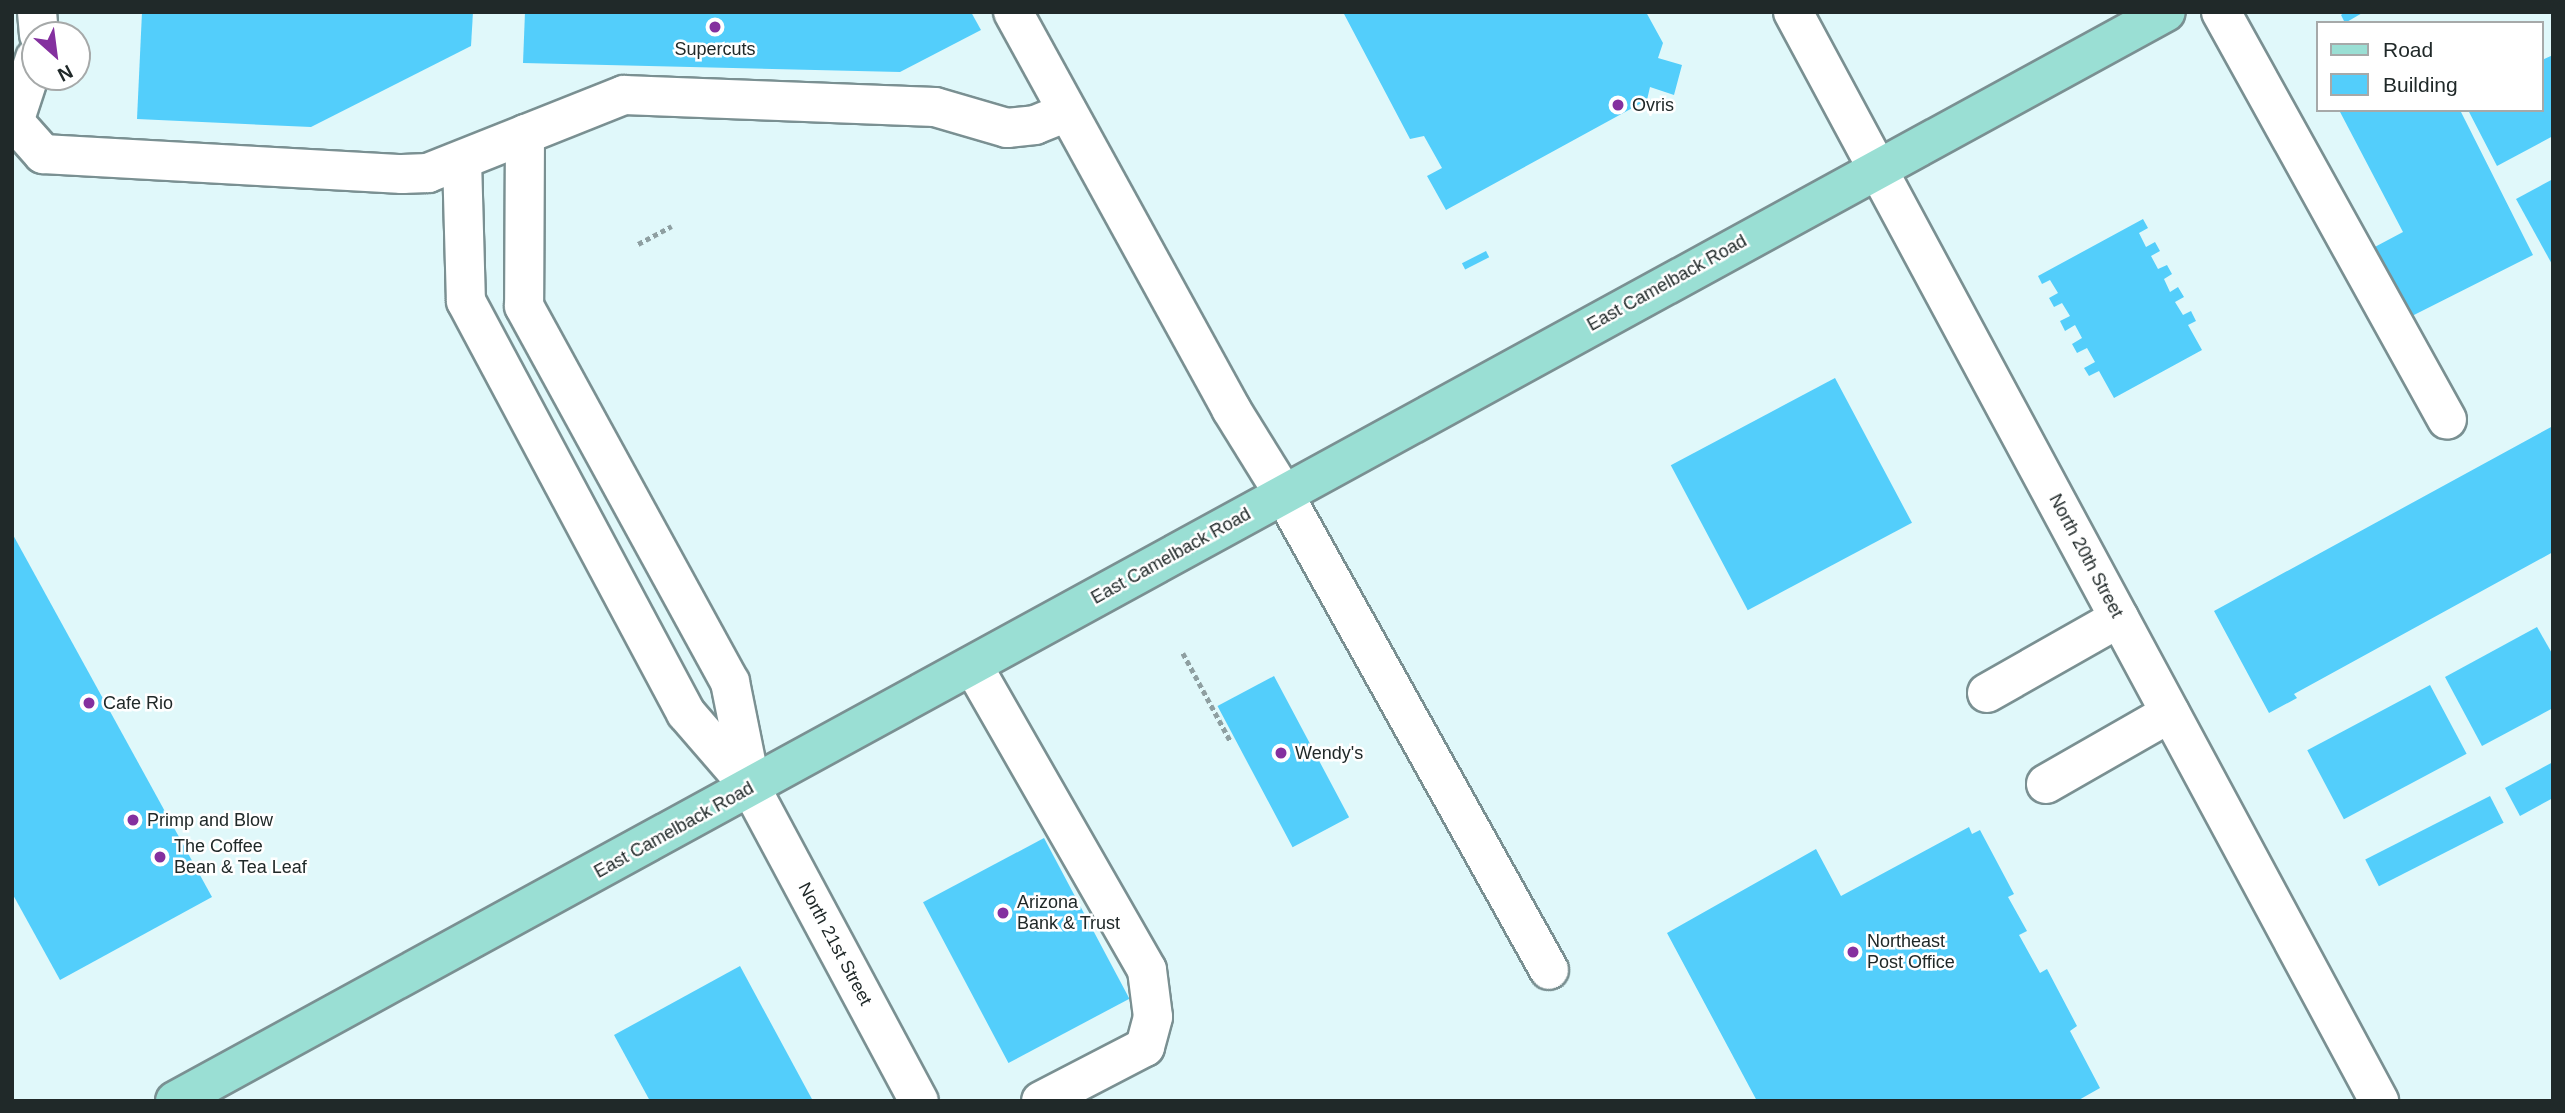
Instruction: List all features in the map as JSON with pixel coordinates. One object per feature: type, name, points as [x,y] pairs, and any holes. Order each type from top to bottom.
[{"type":"main road","name":"East Camelback Road","points":[[176,1101],[2166,12]]},
{"type":"street","points":[[1013,12],[1231,409],[1283,493],[1549,970]]},
{"type":"street","name":"North 20th Street","points":[[1793,12],[2379,1101]]},
{"type":"street","points":[[2221,12],[2447,420]]},
{"type":"street","points":[[24,91],[14,119],[43,154],[402,174],[428,173],[624,95],[935,107],[1007,128],[1035,125],[1068,112]]},
{"type":"street","points":[[525,134],[524,306],[730,682],[751,788]]},
{"type":"street","points":[[462,160],[466,301],[687,713],[751,788]]},
{"type":"street","points":[[1987,692],[2119,618]]},
{"type":"street","points":[[973,666],[1147,970],[1153,1017],[1144,1047],[1041,1101]]},
{"type":"street","points":[[2046,784],[2170,713]]},
{"type":"street","name":"North 21st Street","points":[[751,788],[919,1101]]},
{"type":"path","points":[[638,244],[672,226]]},
{"type":"path","points":[[1183,653],[1231,742]]},
{"type":"building","points":[[142,12],[473,12],[471,46],[311,127],[137,119]]},
{"type":"building","points":[[525,12],[971,12],[981,30],[900,72],[523,63]]},
{"type":"building","points":[[1343,12],[1646,12],[1663,43],[1658,58],[1682,65],[1674,95],[1650,87],[1647,100],[1446,210],[1427,176],[1442,168],[1424,136],[1410,139]]},
{"type":"building","points":[[2345,12],[2364,12],[2348,21],[2344,21],[2341,15]]},
{"type":"building","points":[[2553,55],[2553,136],[2497,166],[2469,112],[2544,112],[2544,59]]},
{"type":"building","points":[[2340,112],[2461,112],[2533,255],[2408,318],[2371,249],[2403,232]]},
{"type":"building","points":[[2553,179],[2553,266],[2516,199]]},
{"type":"building","points":[[2143,219],[2148,228],[2139,233],[2146,247],[2155,242],[2160,251],[2151,256],[2158,269],[2167,265],[2172,274],[2164,279],[2170,292],[2178,287],[2184,297],[2175,302],[2183,315],[2191,311],[2196,321],[2188,325],[2202,350],[2114,398],[2099,371],[2089,376],[2084,368],[2095,362],[2087,348],[2077,353],[2072,344],[2082,338],[2075,325],[2065,331],[2060,321],[2070,316],[2062,303],[2054,307],[2049,298],[2058,293],[2050,280],[2042,284],[2038,276]]},
{"type":"building","points":[[1486,251],[1489,257],[1465,269],[1462,263]]},
{"type":"building","points":[[1835,378],[1912,523],[1748,610],[1671,465]]},
{"type":"building","points":[[2553,426],[2553,552],[2294,694],[2297,698],[2269,713],[2214,611]]},
{"type":"building","points":[[12,533],[212,897],[60,980],[12,893]]},
{"type":"building","points":[[2537,627],[2553,655],[2553,708],[2482,746],[2445,677]]},
{"type":"building","points":[[1274,676],[1349,817],[1293,847],[1217,706]]},
{"type":"building","points":[[2430,685],[2467,754],[2344,819],[2307,750]]},
{"type":"building","points":[[2553,762],[2553,798],[2520,816],[2505,788]]},
{"type":"building","points":[[2490,796],[2504,823],[2379,886],[2365,860]]},
{"type":"building","name":"Northeast Post Office","points":[[1969,827],[1972,834],[1980,830],[2014,894],[2008,897],[2027,931],[2019,935],[2040,973],[2047,969],[2077,1026],[2070,1031],[2100,1088],[2077,1101],[1757,1101],[1667,933],[1816,849],[1841,896]]},
{"type":"building","points":[[1044,838],[1129,999],[1008,1063],[923,902]]},
{"type":"building","points":[[740,966],[813,1101],[650,1101],[614,1035]]},
{"type":"place","name":"Supercuts","points":[[715,27]]},
{"type":"place","name":"Ovris","points":[[1618,105]]},
{"type":"place","name":"Cafe Rio","points":[[89,703]]},
{"type":"place","name":"Wendy's","points":[[1281,753]]},
{"type":"place","name":"Primp and Blow","points":[[133,820]]},
{"type":"place","name":"The Coffee Bean & Tea Leaf","points":[[160,857]]},
{"type":"place","name":"Arizona Bank & Trust","points":[[1003,913]]},
{"type":"place","name":"Northeast Post Office","points":[[1853,952]]}]
